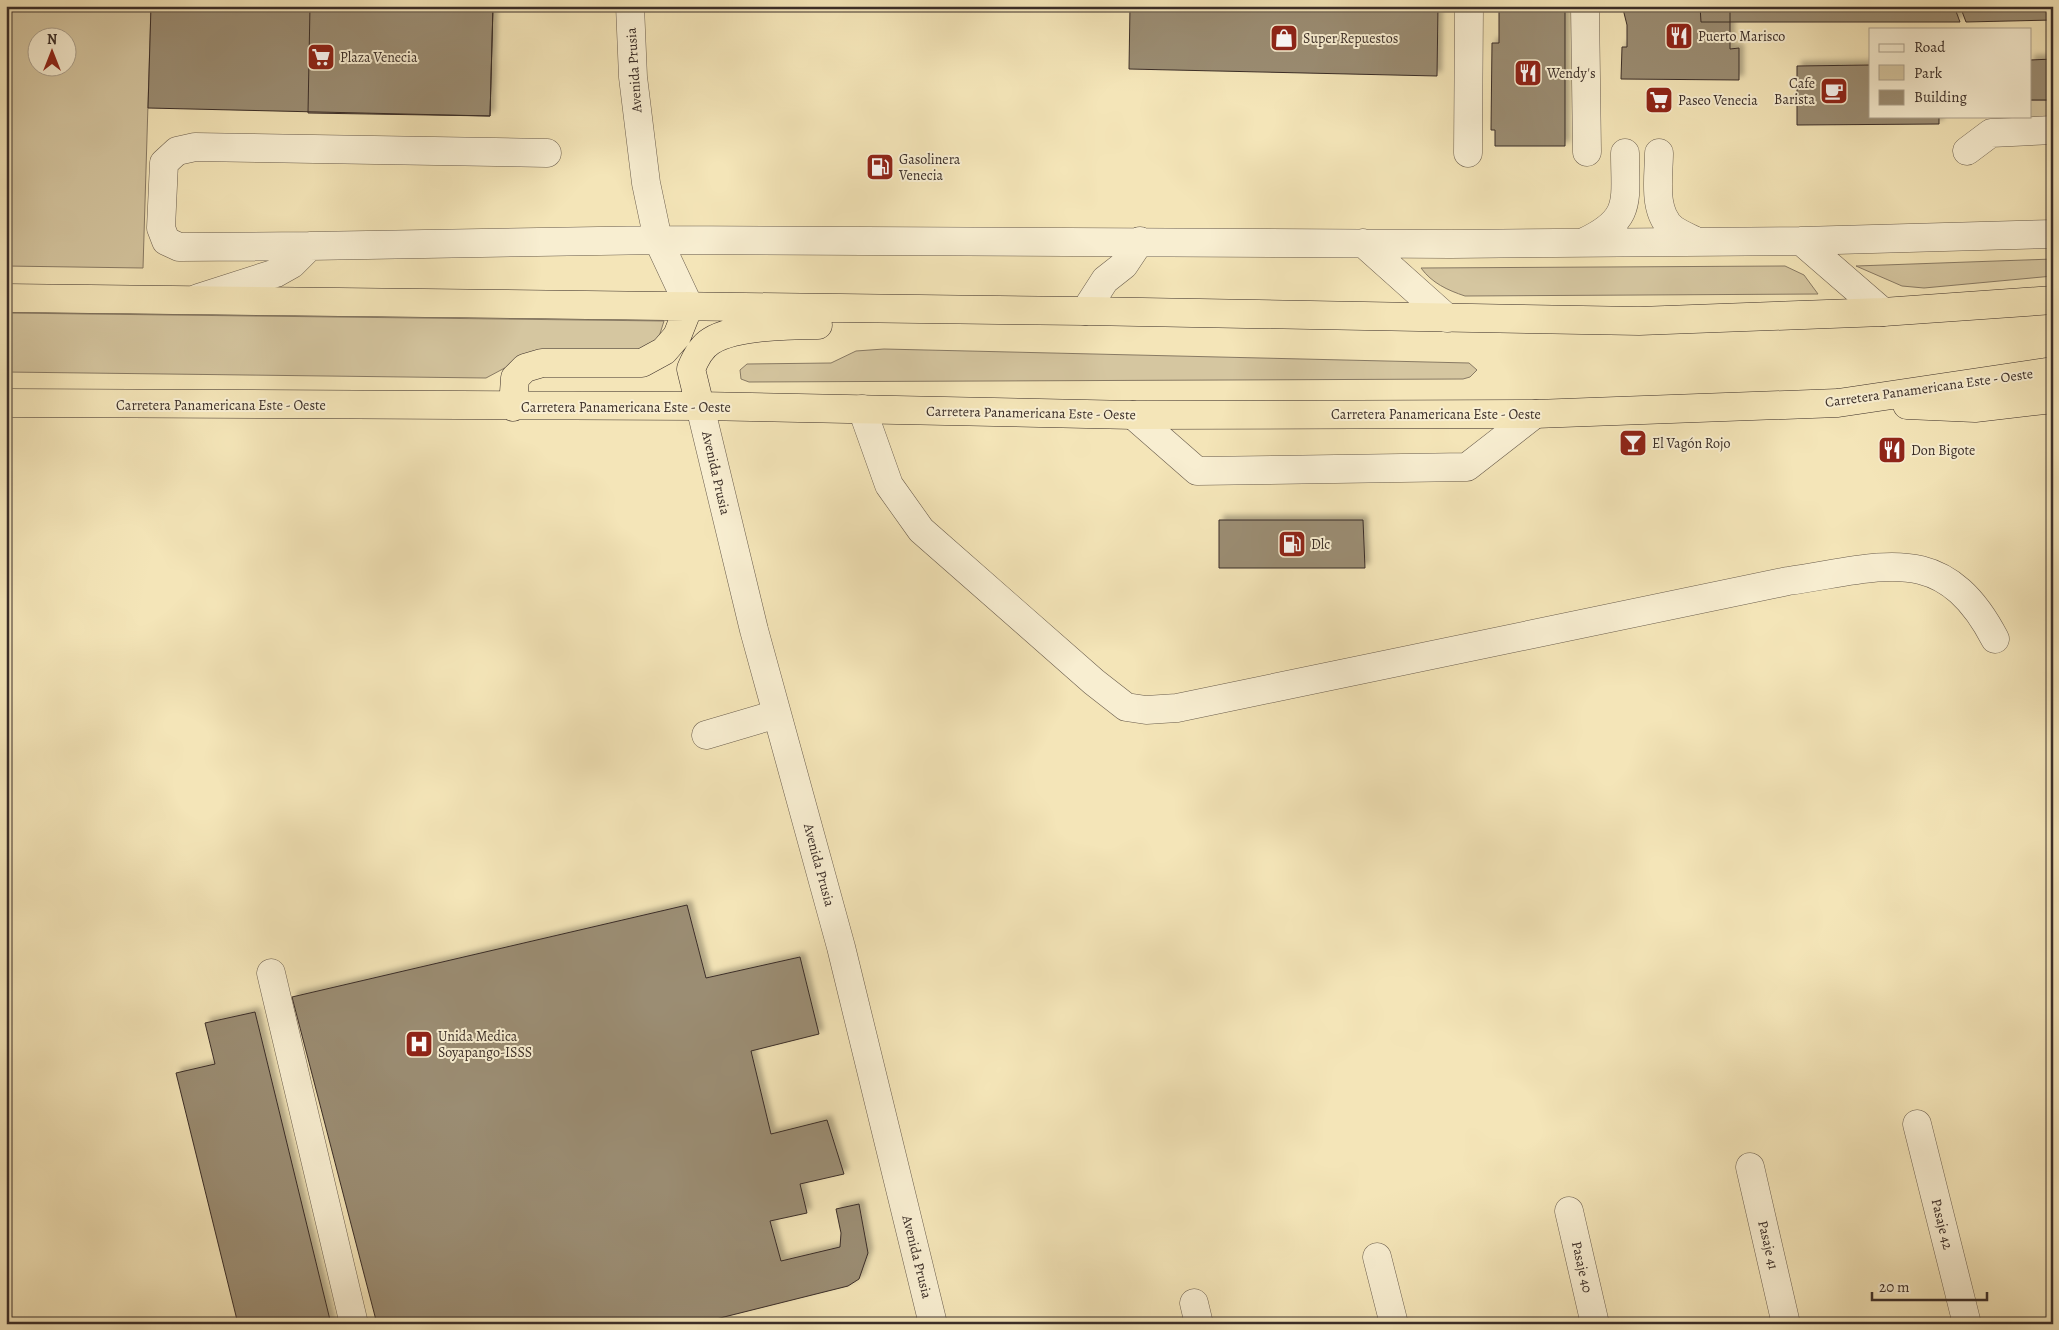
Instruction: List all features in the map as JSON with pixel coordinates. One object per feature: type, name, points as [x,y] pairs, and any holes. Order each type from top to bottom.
[{"type":"highway","points":[[6,298],[1085,311],[1639,321],[1883,312],[2053,300]]},
{"type":"highway","points":[[513,407],[514,378],[525,368],[542,363],[642,363],[664,351],[678,336],[689,306]]},
{"type":"highway","points":[[700,406],[690,369],[698,354],[710,341],[741,331],[792,325],[1064,325],[1085,311]]},
{"type":"highway","name":"Carretera Panamericana Este - Oeste","points":[[6,403],[513,407],[700,406],[1133,415],[1534,414],[1838,403],[2053,371]]},
{"type":"highway","points":[[1838,403],[1976,408],[2053,399]]},
{"type":"street","name":"Avenida Prusia","points":[[630,6],[633,77],[646,183],[658,240],[689,306]]},
{"type":"street","points":[[1468,153],[1469,6]]},
{"type":"street","points":[[1585,6],[1587,152]]},
{"type":"street","points":[[1967,151],[1991,133],[2053,130]]},
{"type":"street","points":[[548,153],[195,148],[177,151],[164,163],[161,228],[166,241],[179,247],[658,240],[1364,243],[1698,242],[2053,234]]},
{"type":"street","points":[[1584,242],[1610,227],[1624,210],[1625,153]]},
{"type":"street","points":[[1659,153],[1660,205],[1663,216],[1673,229],[1698,242]]},
{"type":"street","points":[[1085,311],[1105,280],[1124,264],[1140,241]]},
{"type":"street","points":[[1801,241],[1883,312]]},
{"type":"street","points":[[1364,243],[1447,318]]},
{"type":"street","points":[[195,300],[276,274],[292,264],[310,246]]},
{"type":"street","name":"Avenida Prusia","points":[[700,406],[754,630],[841,946],[933,1324]]},
{"type":"street","points":[[862,409],[889,485],[921,530],[1094,682],[1126,707],[1146,710],[1177,708],[1788,581],[1888,567],[1913,567],[1939,575],[1956,585],[1972,601],[1995,639]]},
{"type":"street","points":[[1133,415],[1197,471],[1467,468],[1534,414]]},
{"type":"street","points":[[706,735],[777,714]]},
{"type":"street","points":[[271,973],[354,1324]]},
{"type":"street","name":"Pasaje 42","points":[[1917,1124],[1968,1324]]},
{"type":"street","name":"Pasaje 41","points":[[1750,1167],[1786,1324]]},
{"type":"street","name":"Pasaje 40","points":[[1569,1211],[1595,1324]]},
{"type":"street","points":[[1377,1257],[1394,1324]]},
{"type":"green space","points":[[6,6],[151,6],[143,268],[6,266]]},
{"type":"green space","points":[[2032,100],[2053,100],[2053,127],[2013,121],[2011,118],[2032,118]]},
{"type":"green space","points":[[2053,259],[2053,276],[1924,288],[1902,286],[1856,266]]},
{"type":"green space","points":[[1785,266],[1804,275],[1818,294],[1465,296],[1440,285],[1421,268]]},
{"type":"green space","points":[[6,313],[664,321],[658,340],[646,348],[627,354],[531,354],[486,378],[6,372]]},
{"type":"green space","points":[[884,349],[1469,363],[1477,370],[1470,377],[1463,379],[749,382],[741,379],[740,370],[747,364],[831,363],[856,351]]},
{"type":"building","name":"Plaza Venecia","points":[[151,6],[493,6],[490,116],[148,108]]},
{"type":"building","points":[[310,6],[493,6],[490,116],[308,113]]},
{"type":"building","name":"Super Repuestos","points":[[1130,6],[1438,6],[1437,76],[1129,69]]},
{"type":"building","name":"Wendy's","points":[[1493,6],[1565,6],[1565,146],[1495,146],[1495,130],[1491,130],[1492,43],[1499,43],[1499,9],[1493,9]]},
{"type":"building","name":"Puerto Marisco","points":[[1619,6],[1730,6],[1730,49],[1739,48],[1739,80],[1621,79],[1622,47],[1627,47],[1627,25],[1623,9]]},
{"type":"building","points":[[1700,6],[1954,6],[1960,22],[1701,22]]},
{"type":"building","points":[[1960,6],[2053,6],[2053,20],[1966,22]]},
{"type":"building","points":[[2053,59],[2053,100],[2032,100],[2032,60]]},
{"type":"building","name":"Cafe Barista","points":[[1869,65],[1869,118],[1939,118],[1939,124],[1797,125],[1797,66]]},
{"type":"building","name":"Dlc","points":[[1219,520],[1363,520],[1365,568],[1219,568]]},
{"type":"building","points":[[687,905],[706,978],[800,957],[819,1034],[751,1051],[771,1134],[827,1120],[844,1174],[800,1184],[807,1213],[770,1221],[781,1261],[840,1247],[841,1233],[836,1209],[859,1204],[868,1253],[859,1279],[848,1286],[696,1324],[377,1324],[292,997]]},
{"type":"building","points":[[255,1012],[331,1324],[238,1324],[176,1073],[215,1064],[205,1023]]},
{"type":"place","name":"Puerto Marisco","points":[[1679,36]]},
{"type":"place","name":"Super Repuestos","points":[[1284,38]]},
{"type":"place","name":"Plaza Venecia","points":[[321,57]]},
{"type":"place","name":"Wendy's","points":[[1528,73]]},
{"type":"place","name":"Cafe Barista","points":[[1834,91]]},
{"type":"place","name":"Paseo Venecia","points":[[1659,100]]},
{"type":"place","name":"Gasolinera Venecia","points":[[880,167]]},
{"type":"place","name":"El Vagón Rojo","points":[[1633,443]]},
{"type":"place","name":"Don Bigote","points":[[1892,450]]},
{"type":"place","name":"Dlc","points":[[1292,544]]},
{"type":"place","name":"Unida Medica Soyapango-ISSS","points":[[419,1044]]}]
